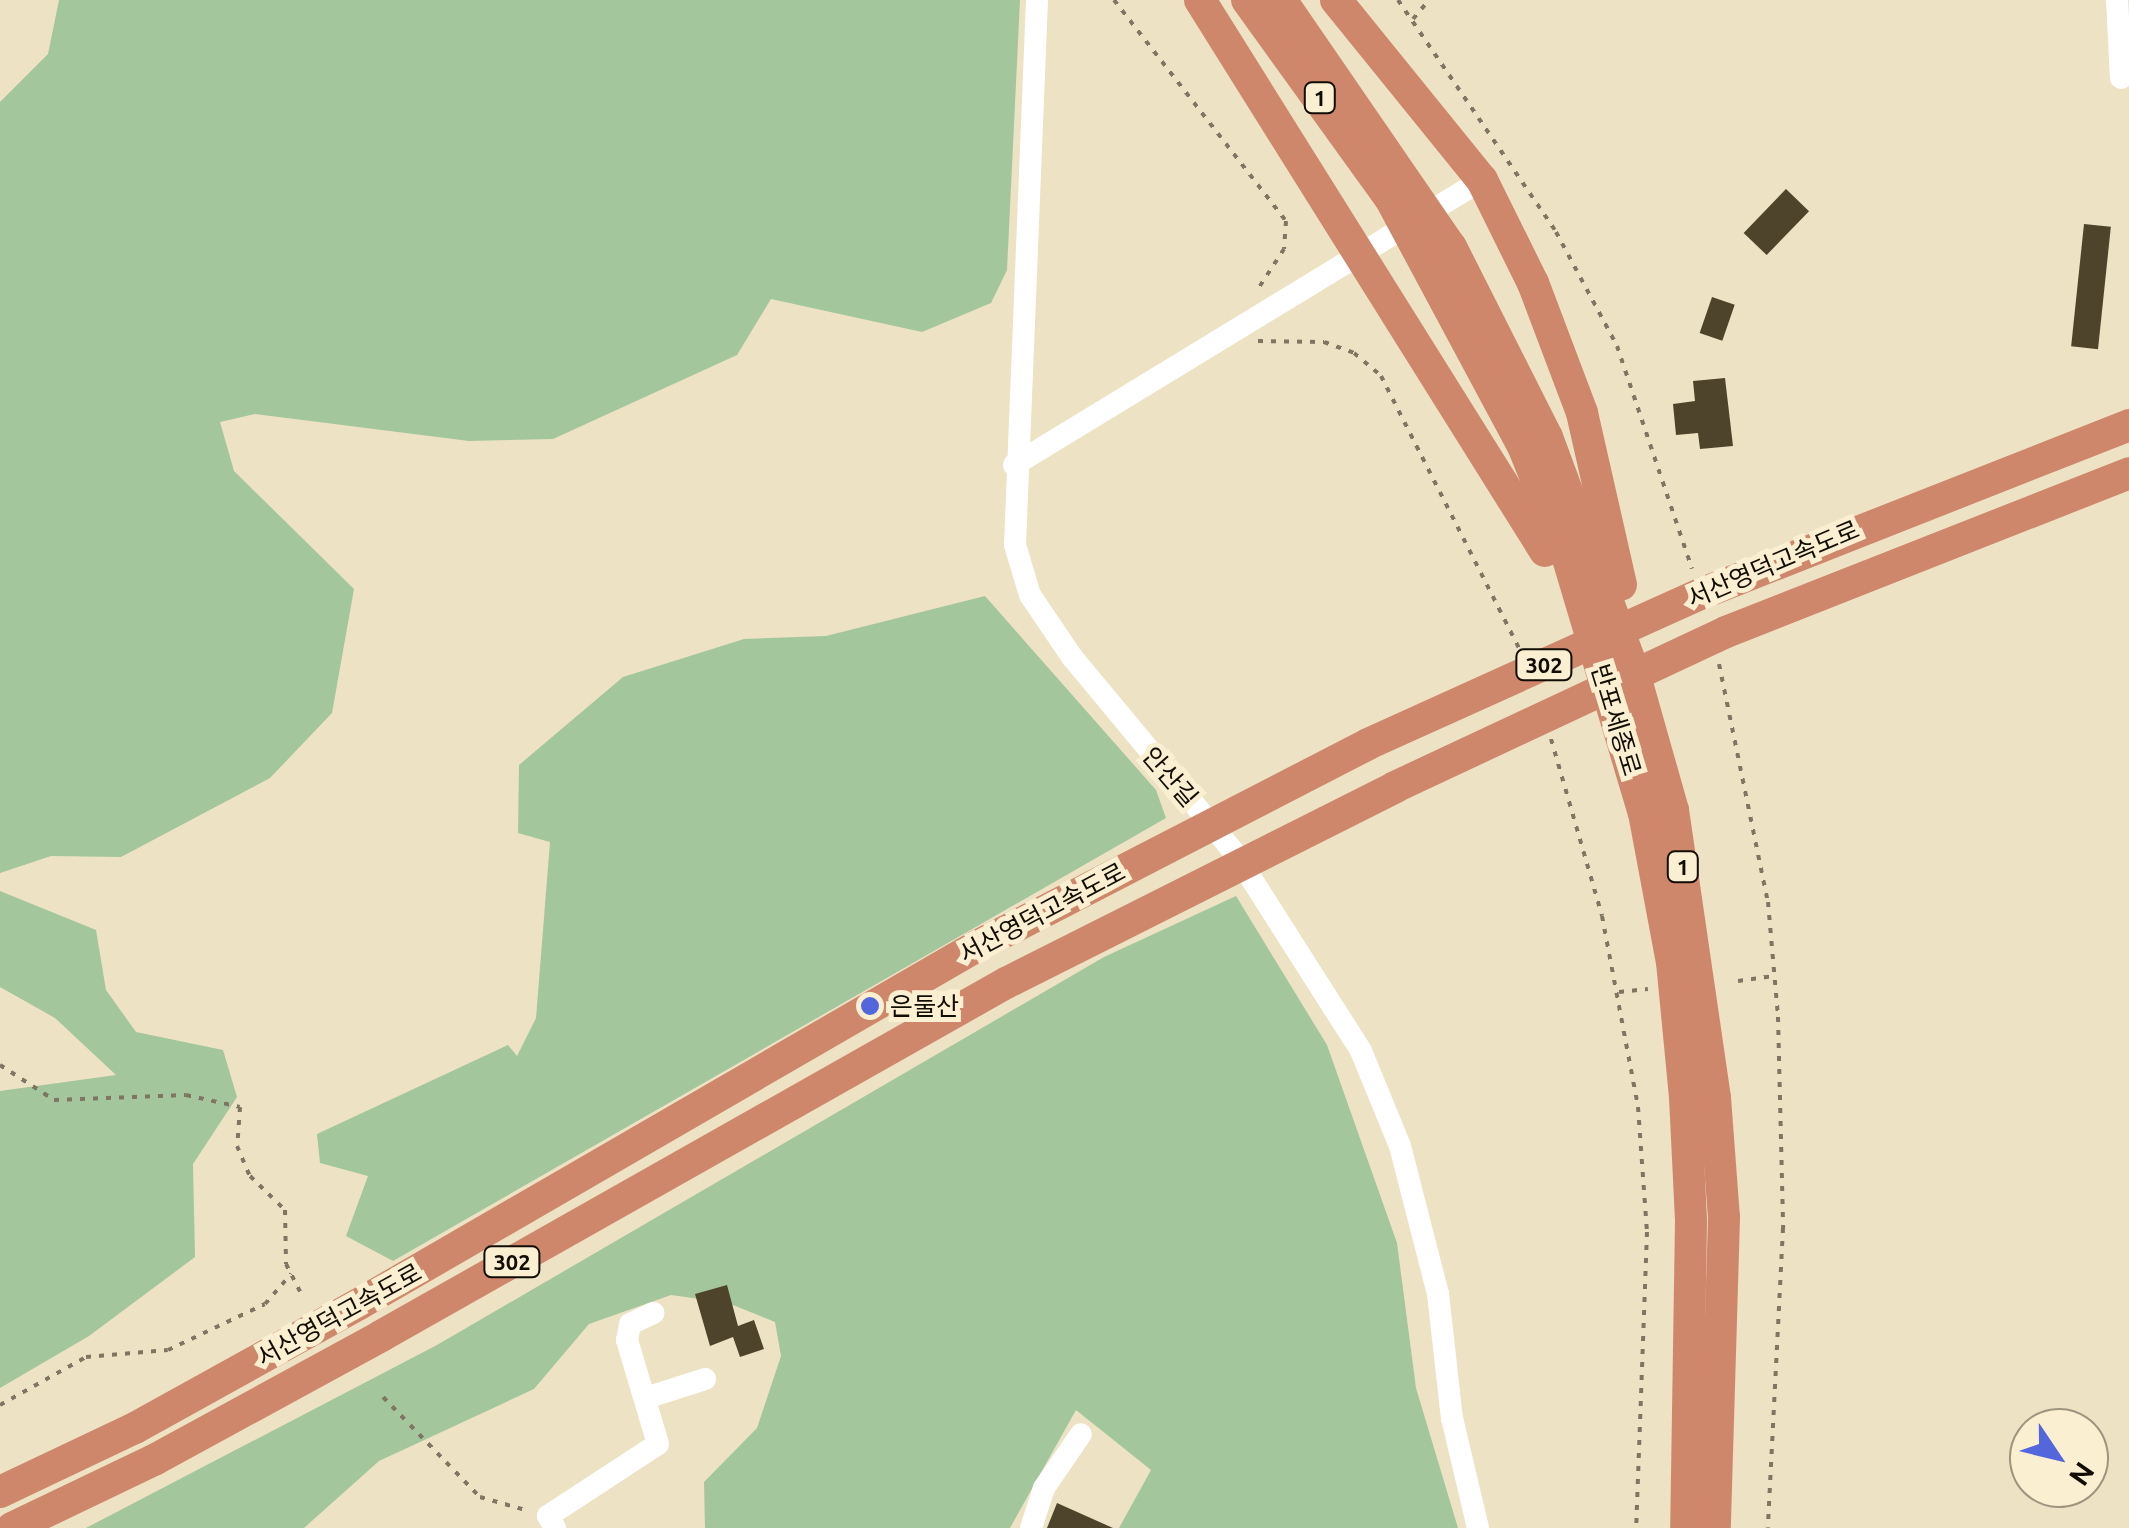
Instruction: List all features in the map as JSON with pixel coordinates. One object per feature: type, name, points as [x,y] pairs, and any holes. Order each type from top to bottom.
[{"type":"highway","points":[[1200,0],[1358,255],[1530,520],[1618,672]]},
{"type":"highway","name":"반포세종로","points":[[1247,0],[1400,190]]},
{"type":"highway","name":"반포세종로","points":[[1282,0],[1439,253],[1547,437],[1618,672],[1673,810],[1714,1098],[1724,1218],[1715,1528]]},
{"type":"highway","points":[[1336,0],[1482,180],[1533,282],[1582,413],[1616,549],[1618,672]]},
{"type":"highway","name":"서산영덕고속도로","points":[[0,1492],[135,1428],[360,1304],[977,946],[1368,744],[1737,579],[2129,424]]},
{"type":"highway","name":"서산영덕고속도로","points":[[12,1528],[154,1460],[364,1346],[1006,983],[1395,787],[1726,632],[2129,473]]},
{"type":"highway","name":"반포세종로","points":[[1618,672],[1674,981],[1692,1220],[1686,1528]]},
{"type":"street","name":"안산길","points":[[1037,0],[1014,465],[1015,546],[1030,594],[1127,727],[1234,853],[1361,1051],[1400,1146],[1438,1294],[1452,1418],[1478,1528]]},
{"type":"street","points":[[2116,0],[2121,78]]},
{"type":"street","points":[[1014,465],[1482,180]]},
{"type":"street","points":[[552,1522],[658,1444],[649,1397],[627,1340],[630,1324],[654,1313]]},
{"type":"street","points":[[649,1397],[705,1379]]},
{"type":"street","points":[[1031,1528],[1044,1488],[1081,1434]]},
{"type":"path","points":[[1398,0],[1556,232],[1617,346],[1694,574]]},
{"type":"path","points":[[1412,20],[1429,0]]},
{"type":"path","points":[[1718,657],[1750,796],[1774,976],[1783,1228],[1768,1528]]},
{"type":"path","points":[[1738,981],[1774,976]]},
{"type":"path","points":[[1619,992],[1658,988]]},
{"type":"path","points":[[0,1064],[54,1100],[186,1095],[240,1106],[238,1146],[250,1176],[285,1210],[291,1274],[300,1292]]},
{"type":"path","points":[[0,1405],[86,1357],[168,1350],[265,1304],[291,1274]]},
{"type":"path","points":[[383,1396],[480,1497],[552,1522]]},
{"type":"green space","points":[[59,0],[1020,0],[1007,270],[991,303],[922,332],[771,299],[737,355],[553,439],[469,441],[255,414],[220,422],[234,471],[354,589],[332,713],[270,778],[121,857],[51,856],[0,873],[0,102],[48,54]]},
{"type":"green space","points":[[985,596],[1156,790],[1166,818],[393,1261],[346,1236],[368,1176],[320,1163],[317,1134],[508,1045],[517,1056],[536,1018],[550,842],[518,833],[519,765],[623,677],[744,639],[826,636]]},
{"type":"green space","points":[[0,891],[96,930],[106,990],[136,1032],[223,1050],[237,1097],[193,1164],[195,1257],[89,1336],[0,1388],[0,1091],[116,1075],[55,1018],[0,987]]},
{"type":"green space","points":[[1236,896],[1327,1045],[1397,1243],[1416,1388],[1458,1528],[1119,1528],[1151,1470],[1076,1410],[1010,1528],[705,1528],[704,1482],[757,1428],[781,1356],[775,1322],[728,1303],[671,1295],[589,1324],[534,1389],[379,1461],[304,1528],[86,1528],[437,1345],[1104,957]]},
{"type":"building","points":[[1786,189],[1809,211],[1767,255],[1744,233]]},
{"type":"building","points":[[2084,224],[2111,227],[2098,349],[2071,346]]},
{"type":"building","points":[[1712,297],[1735,305],[1722,341],[1700,333]]},
{"type":"building","points":[[1725,378],[1733,446],[1700,449],[1698,433],[1676,435],[1673,404],[1695,401],[1693,381]]},
{"type":"building","points":[[727,1285],[738,1326],[754,1320],[764,1349],[740,1357],[733,1337],[710,1346],[695,1294]]},
{"type":"building","points":[[1057,1503],[1113,1528],[1047,1528]]},
{"type":"place","name":"은둘산","points":[[870,1006]]}]
